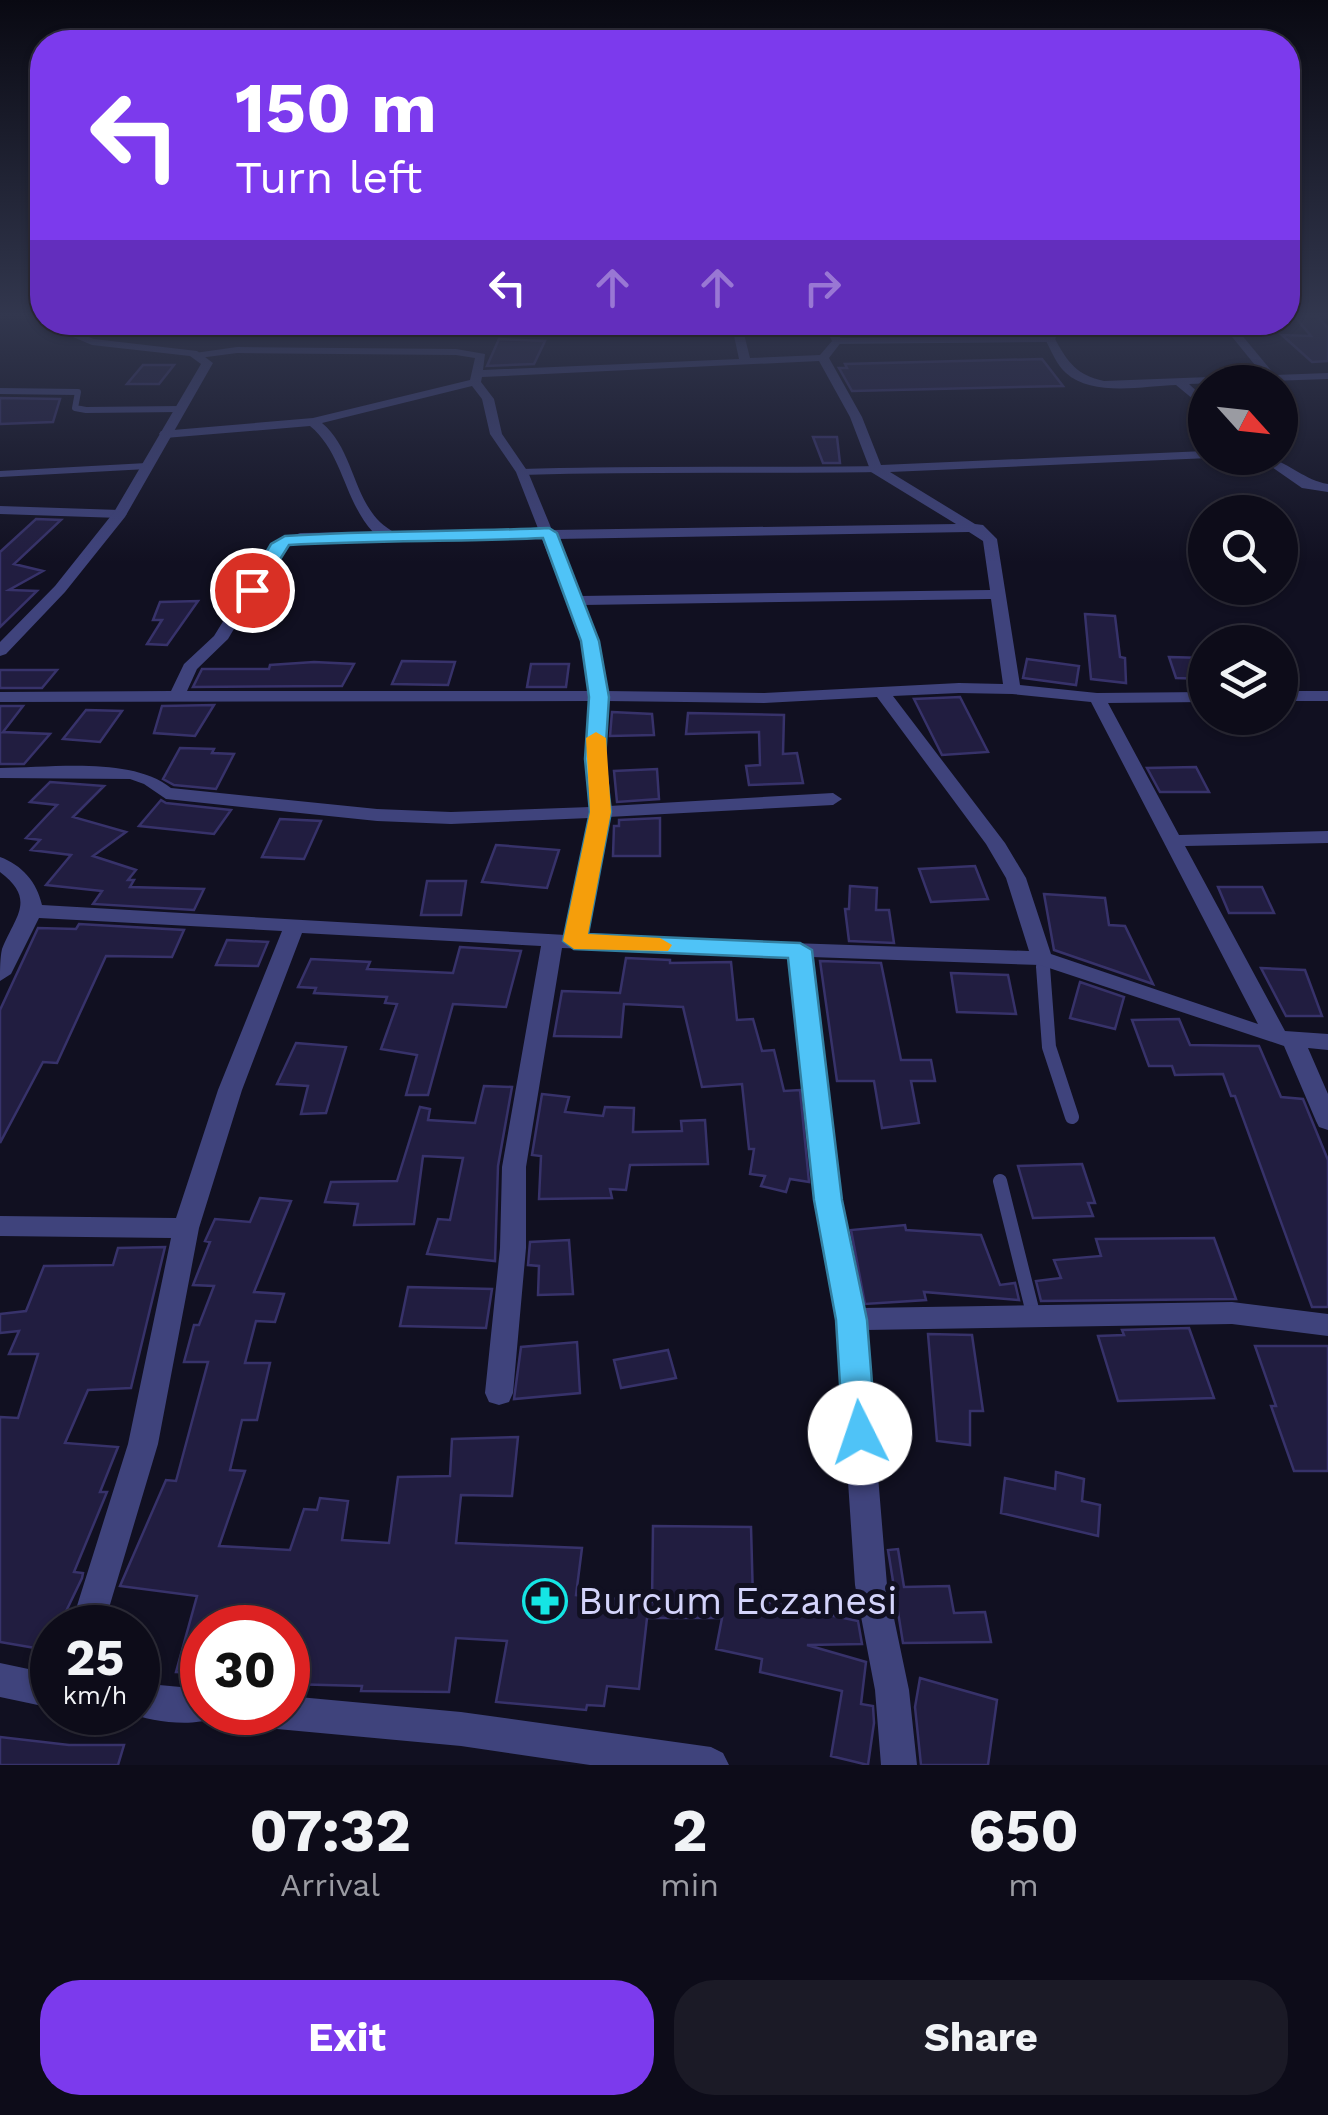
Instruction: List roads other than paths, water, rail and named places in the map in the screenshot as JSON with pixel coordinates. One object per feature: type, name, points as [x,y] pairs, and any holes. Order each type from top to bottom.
[{"type":"street","points":[[0,651],[60,589],[120,514],[186,398]]},
{"type":"street","points":[[165,434],[314,422],[400,398]]},
{"type":"street","points":[[488,398],[496,434],[522,472],[576,601],[590,641],[599,697],[595,759],[600,812],[564,940],[514,1167],[513,1248],[498,1394]]},
{"type":"street","points":[[846,398],[876,470],[990,538],[1012,689]]},
{"type":"street","points":[[314,422],[328,430],[363,510],[384,534]]},
{"type":"street","points":[[876,470],[1188,455]]},
{"type":"street","points":[[1290,475],[1307,486],[1328,488]]},
{"type":"street","points":[[0,510],[120,514]]},
{"type":"street","points":[[176,697],[190,667],[220,639],[276,547],[285,540],[384,534],[448,538],[549,533],[978,528]]},
{"type":"street","points":[[576,601],[998,594]]},
{"type":"street","points":[[0,696],[426,694],[764,698],[1012,689],[1098,698],[1188,697]]},
{"type":"street","points":[[882,693],[995,842],[1016,878],[1042,958]]},
{"type":"street","points":[[1298,696],[1328,696]]},
{"type":"street","points":[[1098,698],[1171,841],[1328,1121]]},
{"type":"street","points":[[0,774],[132,774],[150,780],[166,794],[377,816],[452,818],[833,799]]},
{"type":"street","points":[[1171,841],[1328,837]]},
{"type":"street","points":[[0,863],[19,875],[32,894],[32,911],[0,974]]},
{"type":"street","points":[[32,911],[294,928],[1042,958],[1286,1040],[1328,1042]]},
{"type":"street","points":[[93,1605],[143,1444],[186,1228],[230,1090],[294,928]]},
{"type":"street","points":[[800,950],[828,1200],[852,1320],[871,1585],[892,1690],[899,1765]]},
{"type":"street","points":[[0,1226],[186,1228]]},
{"type":"street","points":[[852,1320],[1232,1313],[1328,1325]]},
{"type":"street","points":[[0,1680],[30,1686]]},
{"type":"street","points":[[310,1715],[461,1729],[711,1765]]},
{"type":"lane","points":[[77,398],[75,408],[86,410],[180,408]]},
{"type":"lane","points":[[0,474],[148,466]]},
{"type":"lane","points":[[522,472],[676,468],[733,472],[876,470]]},
{"type":"lane","points":[[1042,958],[1049,1047],[1072,1116]]},
{"type":"lane","points":[[1000,1181],[1034,1317]]},
{"type":"place","name":"Burcum Eczanesi","points":[[545,1601]]}]
